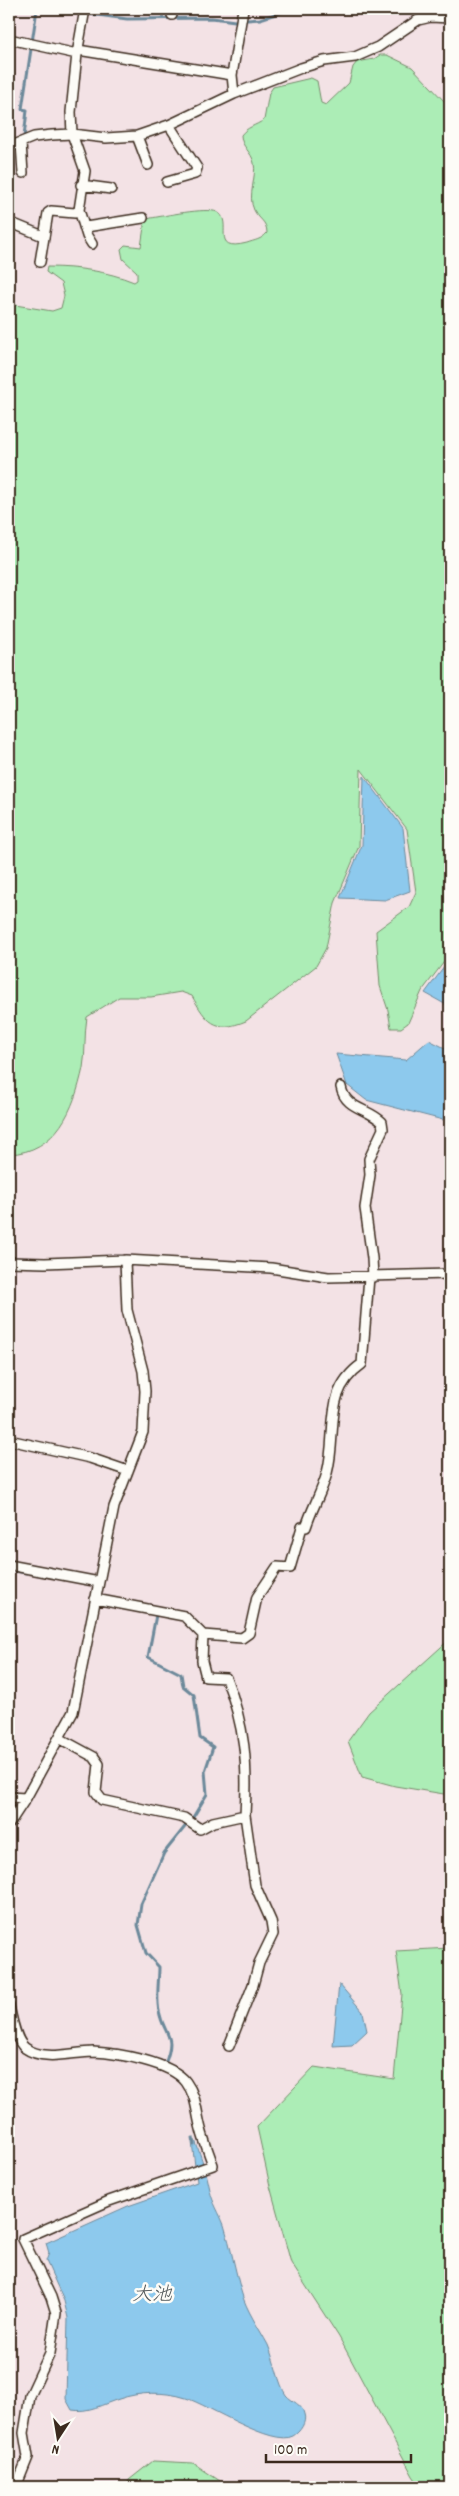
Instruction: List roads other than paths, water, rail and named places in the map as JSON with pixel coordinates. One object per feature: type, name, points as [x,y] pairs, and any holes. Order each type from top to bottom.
[{"type":"street","points":[[234,94],[232,75],[242,9]]},
{"type":"street","points":[[84,12],[77,52],[71,112],[72,134],[85,171],[81,185],[79,210],[86,227],[87,236],[92,244]]},
{"type":"street","points":[[9,147],[34,137],[72,134],[106,138],[136,136],[169,124],[234,94],[308,66],[355,57],[378,47],[431,13],[450,18]]},
{"type":"street","points":[[9,39],[77,52],[232,75]]},
{"type":"street","points":[[167,182],[195,174],[197,168],[169,124]]},
{"type":"street","points":[[136,136],[148,166]]},
{"type":"street","points":[[21,143],[23,173]]},
{"type":"street","points":[[81,185],[111,190]]},
{"type":"street","points":[[40,262],[48,213],[51,211],[75,213],[79,210]]},
{"type":"street","points":[[86,227],[144,218]]},
{"type":"street","points":[[9,222],[43,236]]},
{"type":"street","points":[[95,1599],[184,1616],[203,1635],[242,1638],[249,1633],[257,1597],[277,1567],[290,1568],[302,1527],[306,1527],[327,1474],[332,1451],[332,1412],[340,1389],[349,1373],[362,1364],[372,1258],[364,1208],[370,1175],[369,1159],[383,1129],[382,1122],[352,1105],[343,1096],[341,1086]]},
{"type":"street","points":[[9,1824],[26,1798],[73,1712],[114,1507],[143,1432],[145,1391],[143,1370],[127,1310],[125,1260]]},
{"type":"street","points":[[9,1262],[45,1263],[125,1260],[271,1268],[328,1277],[450,1274]]},
{"type":"street","points":[[9,1440],[90,1458],[128,1471]]},
{"type":"street","points":[[9,1565],[99,1582]]},
{"type":"street","points":[[203,1635],[202,1661],[206,1677],[226,1678],[234,1698],[245,1743],[245,1815],[255,1885],[272,1921],[273,1934],[258,1963],[253,1985],[229,2046]]},
{"type":"street","points":[[59,1738],[94,1757],[99,1764],[96,1792],[102,1800],[184,1818],[200,1829],[212,1822],[245,1815]]},
{"type":"street","points":[[9,1797],[26,1798]]},
{"type":"street","points":[[9,2006],[21,2043],[35,2052],[64,2056],[91,2052],[125,2056],[149,2062],[185,2080],[195,2096],[201,2129],[213,2165],[108,2201],[23,2239],[51,2297],[56,2313],[50,2352],[30,2396],[24,2433],[28,2456],[16,2487]]},
{"type":"water","points":[[364,776],[403,828],[410,891],[385,900],[340,898],[362,845]]},
{"type":"water","points":[[450,959],[450,1007],[425,993]]},
{"type":"water","points":[[429,1040],[449,1050],[443,1120],[366,1100],[347,1085],[336,1054],[406,1060]]},
{"type":"water","points":[[339,1984],[363,2012],[367,2031],[352,2045],[333,2046]]},
{"type":"water","name":"大池","points":[[195,2140],[212,2199],[224,2225],[243,2298],[268,2345],[283,2391],[299,2405],[305,2417],[304,2423],[293,2436],[284,2438],[256,2431],[196,2402],[169,2394],[135,2395],[78,2411],[72,2410],[66,2399],[68,2318],[64,2301],[46,2261],[49,2253],[46,2243],[128,2206],[197,2182],[192,2142]]},
{"type":"waterway","points":[[24,137],[27,110],[22,109],[37,9]]},
{"type":"waterway","points":[[53,9],[127,19],[212,18],[235,21],[260,19],[291,9]]},
{"type":"waterway","points":[[9,1570],[26,1573]]},
{"type":"waterway","points":[[153,1614],[156,1615],[148,1657],[181,1674],[183,1686],[194,1695],[200,1738],[213,1747],[205,1771],[207,1794],[192,1819]]},
{"type":"waterway","points":[[165,2064],[170,2040],[158,2006],[159,1967],[146,1953],[138,1925],[141,1904],[164,1853],[188,1823]]},
{"type":"waterway","points":[[193,2138],[194,2145]]}]
